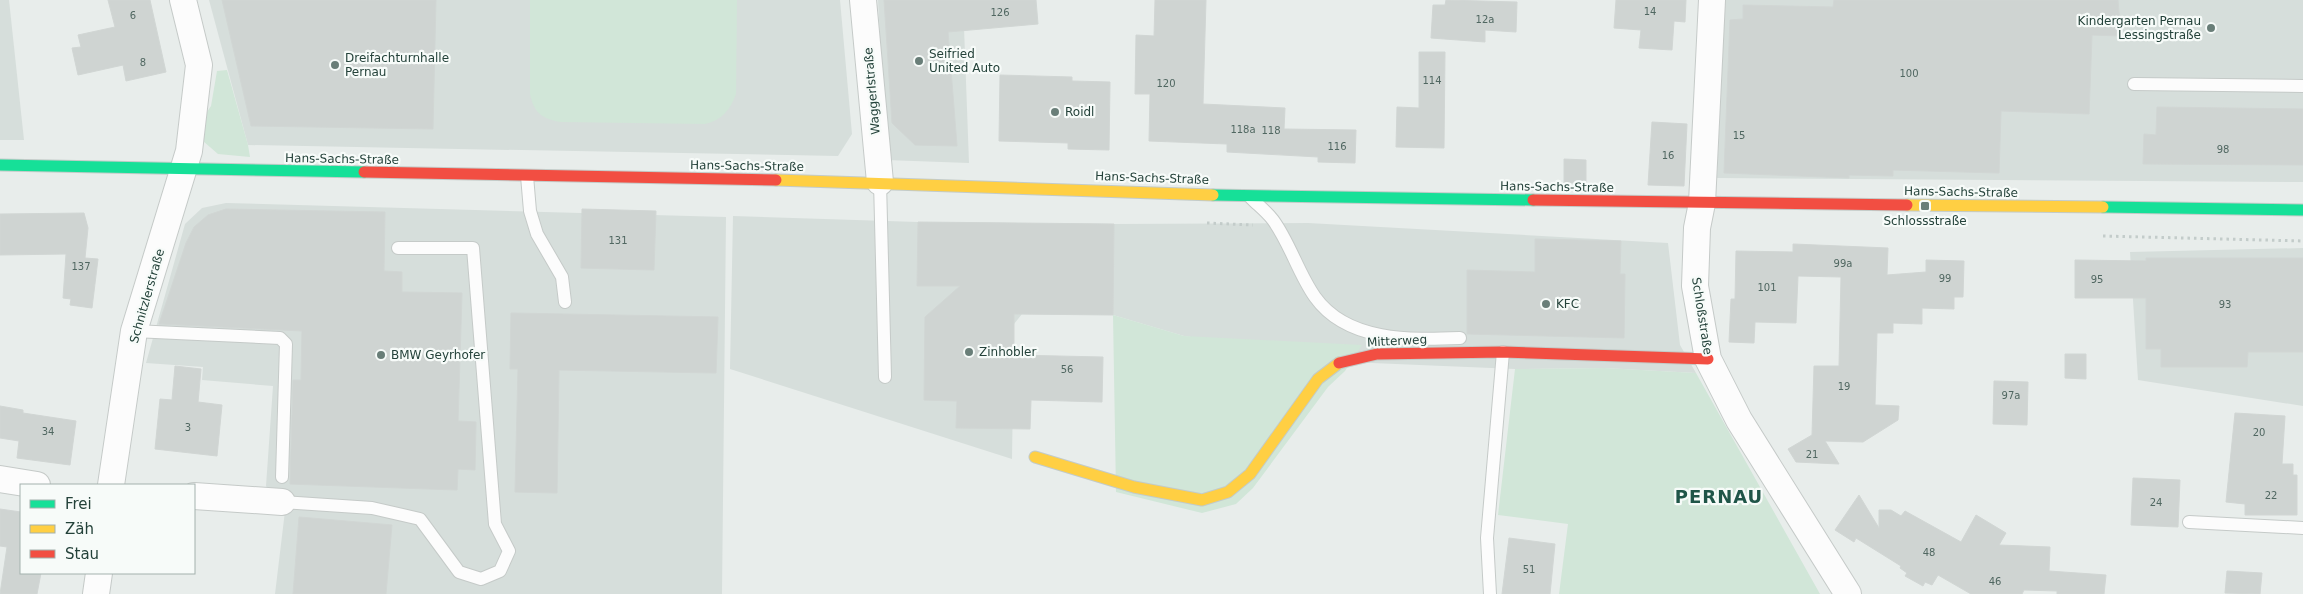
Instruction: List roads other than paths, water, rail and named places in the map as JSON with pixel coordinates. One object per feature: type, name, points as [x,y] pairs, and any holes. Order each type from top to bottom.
[{"type":"main road","name":"Hans-Sachs-Straße","points":[[0,165],[880,182],[1249,196],[2303,210]]},
{"type":"main road","name":"Mitterweg","points":[[1035,457],[1134,486],[1202,500],[1228,492],[1250,474],[1318,379],[1340,362],[1377,354],[1502,352],[1708,359]]},
{"type":"street","name":"Schnitzlerstraße","points":[[111,484],[134,331],[189,151],[199,65],[183,0]]},
{"type":"street","name":"Waggerlstraße","points":[[863,0],[880,182]]},
{"type":"street","name":"Schloßstraße","points":[[1712,0],[1702,203],[1697,228],[1695,286],[1708,359],[1738,420],[1848,594]]},
{"type":"street","points":[[0,479],[31,484]]},
{"type":"street","points":[[195,496],[282,502]]},
{"type":"street","points":[[96,594],[99,574]]},
{"type":"lane","points":[[2134,84],[2303,86]]},
{"type":"lane","points":[[527,176],[530,211],[537,234],[562,277],[565,302]]},
{"type":"lane","points":[[880,182],[885,377]]},
{"type":"lane","points":[[1249,196],[1273,219],[1315,298],[1339,320],[1377,335],[1416,340],[1460,338]]},
{"type":"lane","points":[[282,502],[372,508],[420,519],[459,572],[481,579],[500,571],[509,551],[495,524],[472,248],[398,248]]},
{"type":"lane","points":[[134,331],[280,338],[286,344],[282,477]]},
{"type":"lane","points":[[1490,594],[1487,538],[1502,352]]},
{"type":"lane","points":[[2189,522],[2303,528]]},
{"type":"place","name":"Kindergarten Pernau Lessingstraße","points":[[2211,28]]},
{"type":"place","name":"Seifried United Auto","points":[[919,61]]},
{"type":"place","name":"Dreifachturnhalle Pernau","points":[[335,65]]},
{"type":"place","name":"Roidl","points":[[1055,112]]},
{"type":"place","name":"Schlossstraße","points":[[1925,206]]},
{"type":"place","name":"KFC","points":[[1546,304]]},
{"type":"place","name":"Zinhobler","points":[[969,352]]},
{"type":"place","name":"BMW Geyrhofer","points":[[381,355]]},
{"type":"district","name":"PERNAU","points":[[1719,497]]}]
